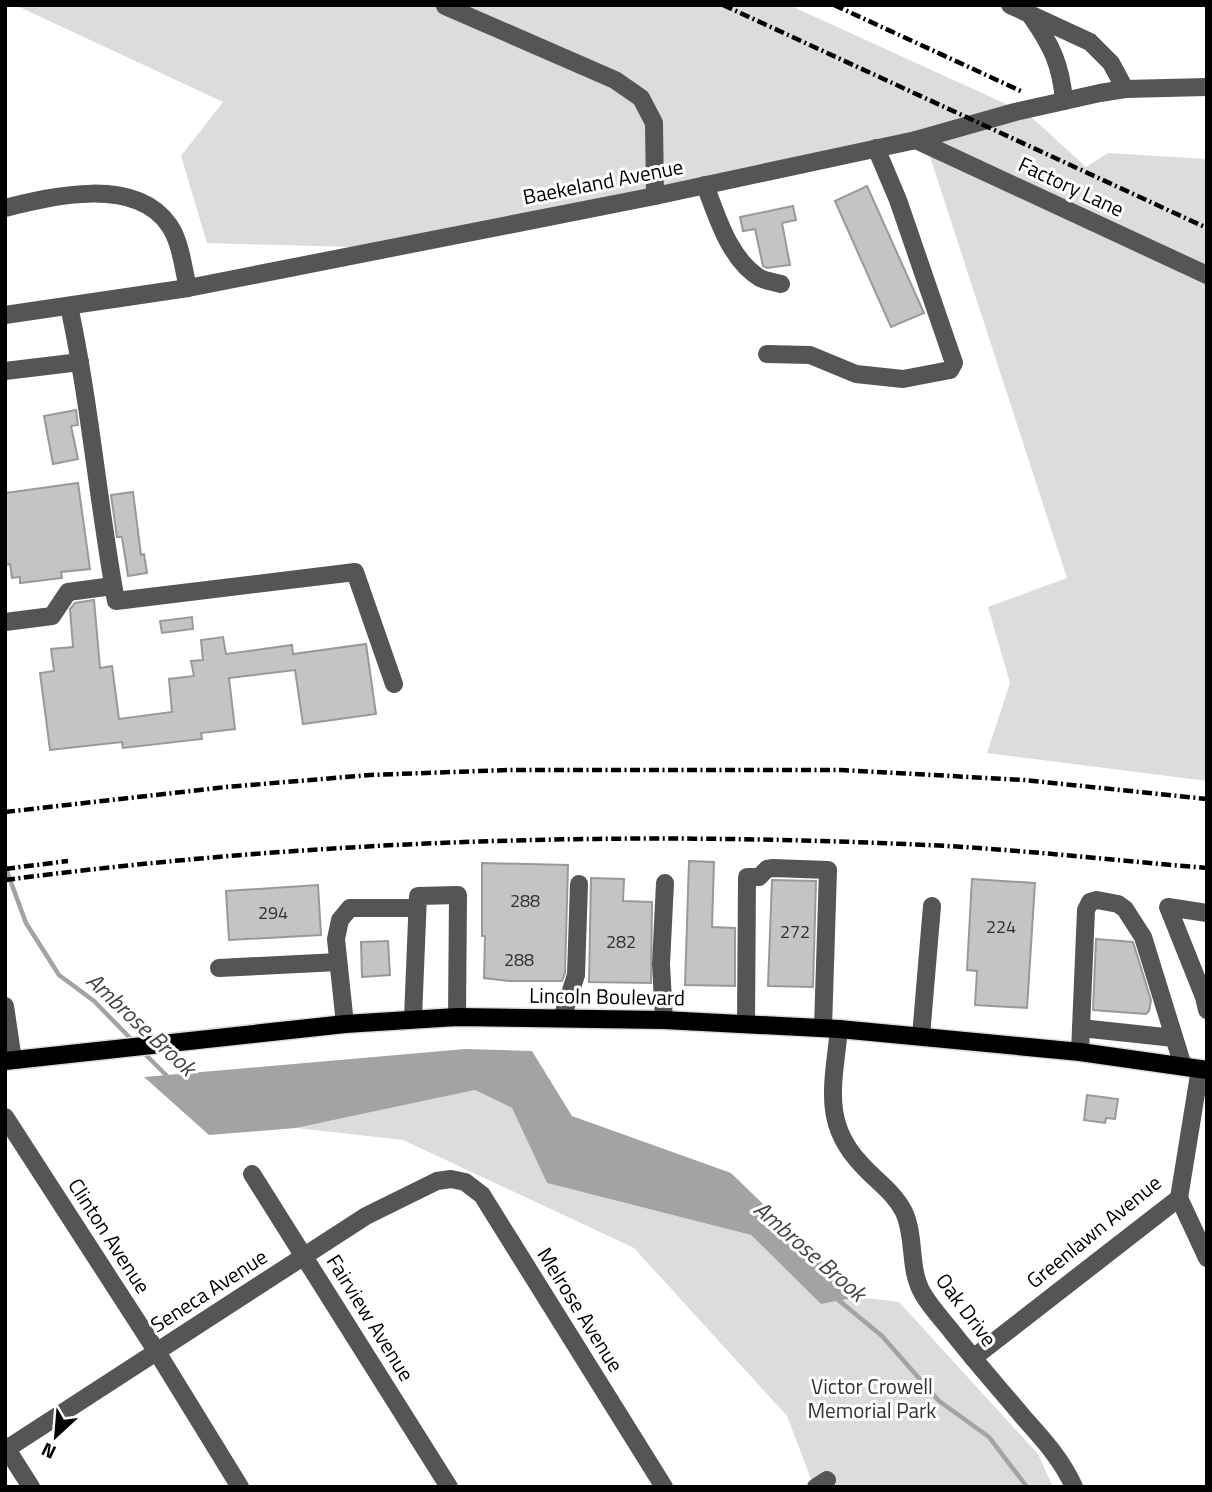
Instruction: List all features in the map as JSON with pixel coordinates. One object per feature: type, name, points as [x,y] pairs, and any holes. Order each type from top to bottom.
[{"type":"main road","name":"Lincoln Boulevard","points":[[9,1061],[345,1024],[457,1017],[664,1020],[831,1029],[1080,1052],[1196,1068]]},
{"type":"street","points":[[1010,5],[1090,42],[1111,63],[1125,89]]},
{"type":"street","points":[[444,6],[615,80],[642,98],[654,123],[655,196]]},
{"type":"street","points":[[1031,16],[1050,43],[1062,75],[1064,101]]},
{"type":"street","name":"Baekeland Avenue","points":[[5,315],[188,288],[655,196],[916,140],[1064,101],[1125,89],[1207,87]]},
{"type":"street","name":"Factory Lane","points":[[916,140],[1207,275]]},
{"type":"street","points":[[767,354],[810,355],[856,374],[903,379],[950,370],[954,363],[898,200],[876,148]]},
{"type":"street","points":[[705,185],[725,235],[750,271],[762,279],[781,284]]},
{"type":"street","points":[[5,208],[41,200],[99,193],[123,196],[145,203],[170,226],[188,288]]},
{"type":"street","points":[[69,306],[116,601],[355,572],[394,684]]},
{"type":"street","points":[[5,371],[80,362]]},
{"type":"street","points":[[5,622],[52,616],[68,592],[113,586]]},
{"type":"street","name":"Oak Drive","points":[[746,1024],[747,877],[759,877],[767,869],[773,868],[828,870],[824,982],[831,1029],[834,1120],[839,1135],[848,1151],[904,1212],[912,1240],[916,1282],[924,1295],[973,1358],[1048,1445],[1068,1472],[1074,1487]]},
{"type":"street","points":[[664,1020],[661,964],[665,883]]},
{"type":"street","points":[[562,1018],[576,975],[579,884]]},
{"type":"street","points":[[413,1018],[418,896],[458,895],[457,1017]]},
{"type":"street","points":[[1080,1052],[1086,910],[1090,902],[1097,900],[1118,904],[1125,909],[1143,937],[1174,1038],[1196,1068]]},
{"type":"street","points":[[921,1036],[932,906]]},
{"type":"street","points":[[1207,913],[1168,907],[1207,1010]]},
{"type":"street","points":[[345,1024],[336,939],[340,920],[350,908],[417,908]]},
{"type":"street","points":[[219,968],[338,962]]},
{"type":"street","points":[[5,1006],[9,1061]]},
{"type":"street","points":[[1081,1028],[1174,1038]]},
{"type":"street","name":"Greenlawn Avenue","points":[[973,1358],[1179,1198],[1196,1068]]},
{"type":"street","name":"Clinton Avenue","points":[[5,1117],[157,1352],[240,1487]]},
{"type":"street","name":"Fairview Avenue","points":[[253,1174],[449,1487]]},
{"type":"street","name":"Seneca Avenue","points":[[6,1448],[366,1216],[443,1180]]},
{"type":"street","name":"Melrose Avenue","points":[[443,1180],[465,1182],[482,1195],[664,1487]]},
{"type":"street","points":[[1179,1198],[1207,1258]]},
{"type":"street","points":[[6,1448],[31,1487]]},
{"type":"green space","points":[[15,5],[789,5],[1028,114],[1086,167],[1108,153],[1207,159],[1207,781],[987,753],[1010,683],[988,607],[1067,578],[923,135],[420,249],[207,243],[181,156],[223,102]]},
{"type":"green space","name":"Victor Crowell Memorial Park","points":[[475,1090],[512,1108],[547,1183],[751,1235],[821,1304],[859,1297],[899,1302],[1038,1454],[1053,1487],[814,1487],[787,1416],[634,1248],[403,1140],[296,1128]]},
{"type":"water","points":[[465,1049],[532,1051],[572,1116],[731,1173],[859,1297],[821,1304],[751,1235],[547,1183],[512,1108],[475,1090],[296,1128],[209,1135],[144,1077]]},
{"type":"building","points":[[867,186],[924,313],[891,327],[835,201]]},
{"type":"building","points":[[793,206],[796,220],[782,223],[790,265],[767,268],[763,266],[755,229],[743,231],[740,217]]},
{"type":"building","points":[[76,410],[78,425],[71,426],[78,459],[53,464],[44,416]]},
{"type":"building","points":[[78,483],[90,569],[61,572],[62,578],[20,583],[20,577],[12,578],[10,564],[5,565],[5,493]]},
{"type":"building","points":[[133,492],[141,555],[144,554],[147,573],[128,576],[122,537],[117,537],[111,495]]},
{"type":"building","points":[[94,600],[100,668],[112,666],[119,719],[172,712],[169,679],[194,676],[191,661],[203,660],[201,640],[223,637],[226,654],[292,645],[293,654],[366,644],[376,714],[303,724],[295,670],[229,678],[235,729],[201,733],[202,739],[123,748],[122,742],[50,750],[40,673],[54,671],[51,649],[73,647],[70,609],[75,603]]},
{"type":"building","points":[[192,617],[193,629],[162,633],[160,621]]},
{"type":"building","points":[[689,861],[714,862],[712,927],[735,928],[735,986],[685,985]]},
{"type":"building","points":[[482,863],[568,865],[565,973],[562,981],[484,978]]},
{"type":"building","points":[[591,878],[624,879],[623,901],[652,902],[651,983],[589,982]]},
{"type":"building","points":[[972,879],[1035,883],[1027,1008],[975,1005],[977,971],[967,970]]},
{"type":"building","points":[[772,880],[816,881],[813,987],[768,986]]},
{"type":"building","points":[[318,885],[321,935],[229,940],[226,891]]},
{"type":"building","points":[[1096,939],[1133,942],[1151,1000],[1146,1014],[1093,1010]]},
{"type":"building","points":[[388,941],[390,975],[362,977],[361,942]]},
{"type":"building","points":[[1087,1095],[1118,1099],[1115,1119],[1106,1118],[1105,1123],[1084,1120]]},
{"type":"waterway","name":"Ambrose Brook","points":[[5,866],[26,923],[59,975],[94,1001],[134,1042]]},
{"type":"waterway","name":"Ambrose Brook","points":[[142,1051],[168,1077]]},
{"type":"waterway","name":"Ambrose Brook","points":[[836,1298],[882,1336],[939,1401],[989,1437],[1027,1487]]},
{"type":"railway","points":[[723,5],[1207,228]]},
{"type":"railway","points":[[834,5],[1023,92]]},
{"type":"railway","points":[[5,812],[226,787],[370,775],[508,770],[841,770],[1024,780],[1207,799]]},
{"type":"railway","points":[[5,880],[240,855],[358,847],[593,839],[829,841],[947,846],[1207,868]]},
{"type":"railway","points":[[5,869],[68,861]]}]
